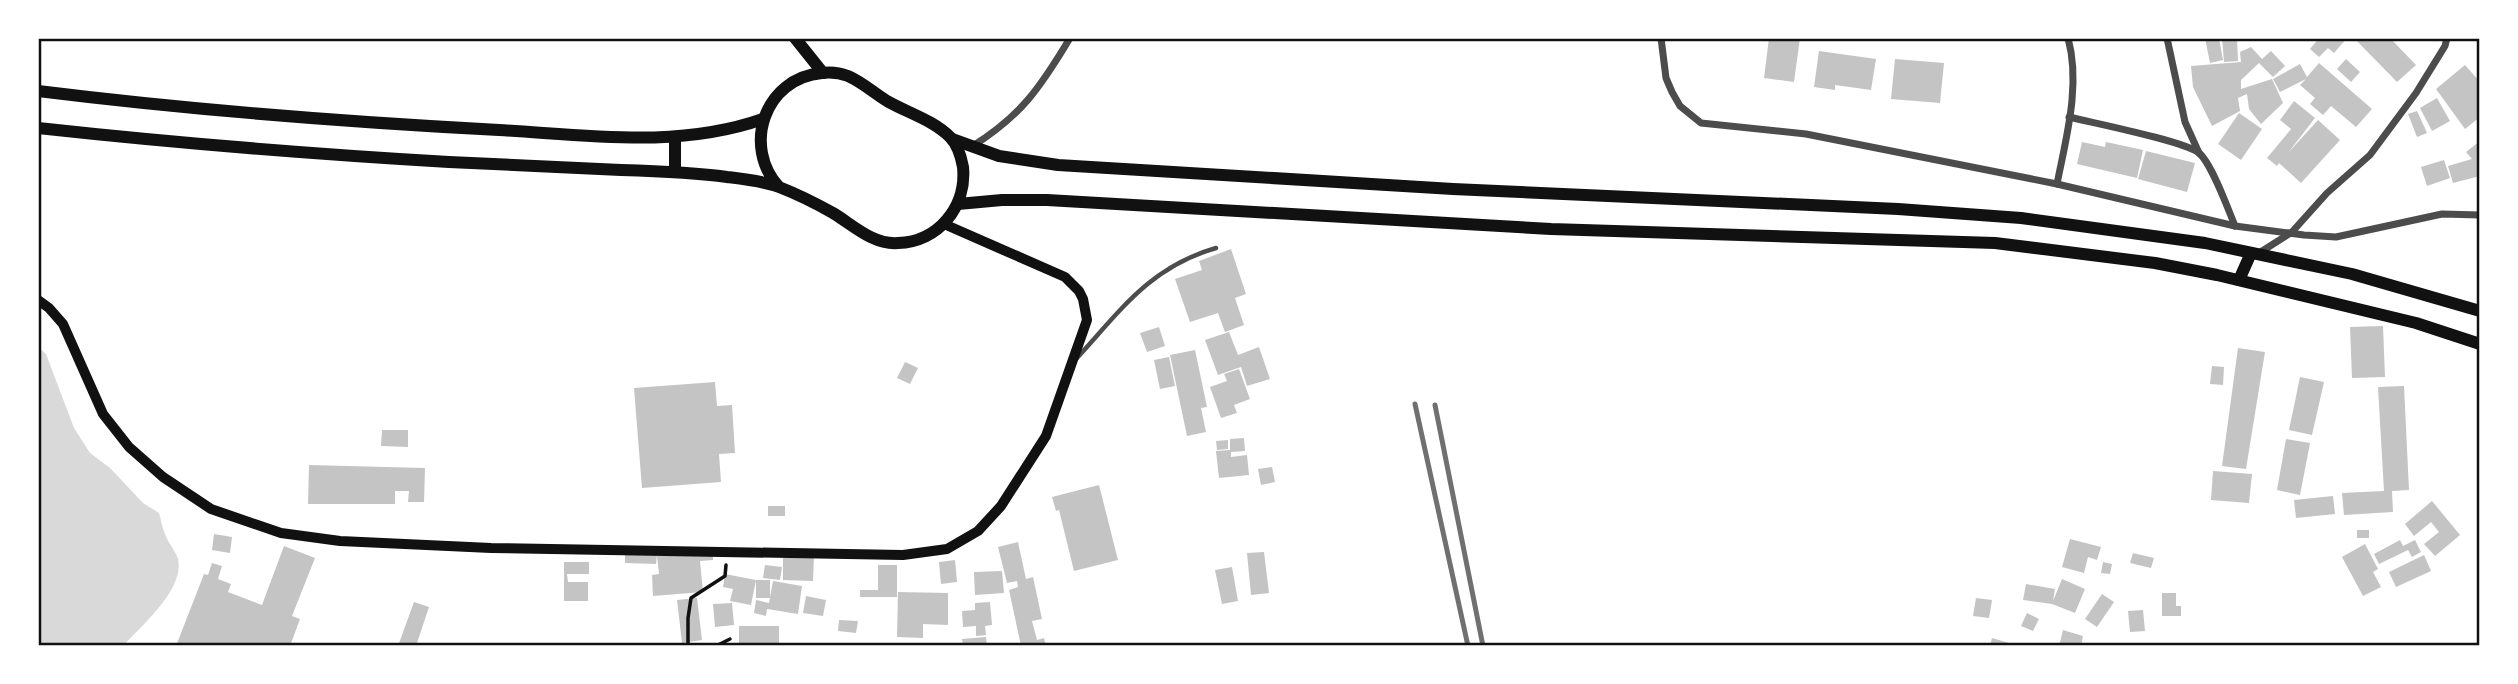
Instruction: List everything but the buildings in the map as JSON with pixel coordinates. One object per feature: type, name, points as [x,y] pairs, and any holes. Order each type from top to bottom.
[{"type":"main road","points":[[795,38],[823,73]]},
{"type":"main road","points":[[779,187],[769,176],[761,156],[760,134],[763,119],[782,90],[801,78],[823,73],[849,76],[888,101],[929,121],[952,139],[971,147],[999,156],[1048,164],[1453,189],[1980,214],[2205,243],[2352,274],[2480,311]]},
{"type":"main road","points":[[38,91],[194,108],[450,128],[675,138],[719,132],[763,119]]},
{"type":"main road","points":[[38,128],[263,149],[728,177],[779,187],[829,211],[877,240],[889,243],[912,242],[924,238],[944,224],[958,204],[963,167],[960,152],[952,139]]},
{"type":"main road","points":[[675,138],[675,172]]},
{"type":"main road","points":[[958,204],[1047,200],[1551,229],[1995,243],[2155,263],[2239,279],[2416,323],[2480,344]]},
{"type":"main road","points":[[38,300],[63,324],[103,414],[129,447],[163,477],[211,509],[281,533],[340,541],[491,548],[903,555],[947,549],[978,531],[1001,506],[1046,436],[1087,320],[1083,299],[1065,277],[944,224]]},
{"type":"main road","points":[[2239,279],[2254,253]]},
{"type":"street","points":[[971,147],[994,133],[1027,103],[1070,38]]},
{"type":"street","points":[[1661,38],[1664,69],[1672,92],[1680,106],[1701,123],[1806,134],[2057,184],[2235,226],[2336,237],[2442,214],[2480,215]]},
{"type":"street","points":[[2057,184],[2073,76],[2068,38]]},
{"type":"street","points":[[2167,38],[2185,122],[2235,226]]},
{"type":"street","points":[[2254,253],[2292,232],[2327,193],[2370,155],[2416,93],[2446,43],[2439,38]]},
{"type":"street","points":[[2069,117],[2175,144],[2199,153]]},
{"type":"lane","points":[[1072,364],[1152,279],[1172,265],[1216,248]]},
{"type":"path","points":[[688,646],[691,598],[726,576],[726,552]]},
{"type":"path","points":[[716,646],[730,639]]},
{"type":"shaded area","points":[[39,348],[46,354],[74,428],[90,453],[110,468],[143,503],[159,513],[166,537],[178,559],[175,582],[169,594],[124,645],[39,645]]},
{"type":"railway","points":[[1415,404],[1468,646]]},
{"type":"railway","points":[[1435,405],[1483,646]]}]
